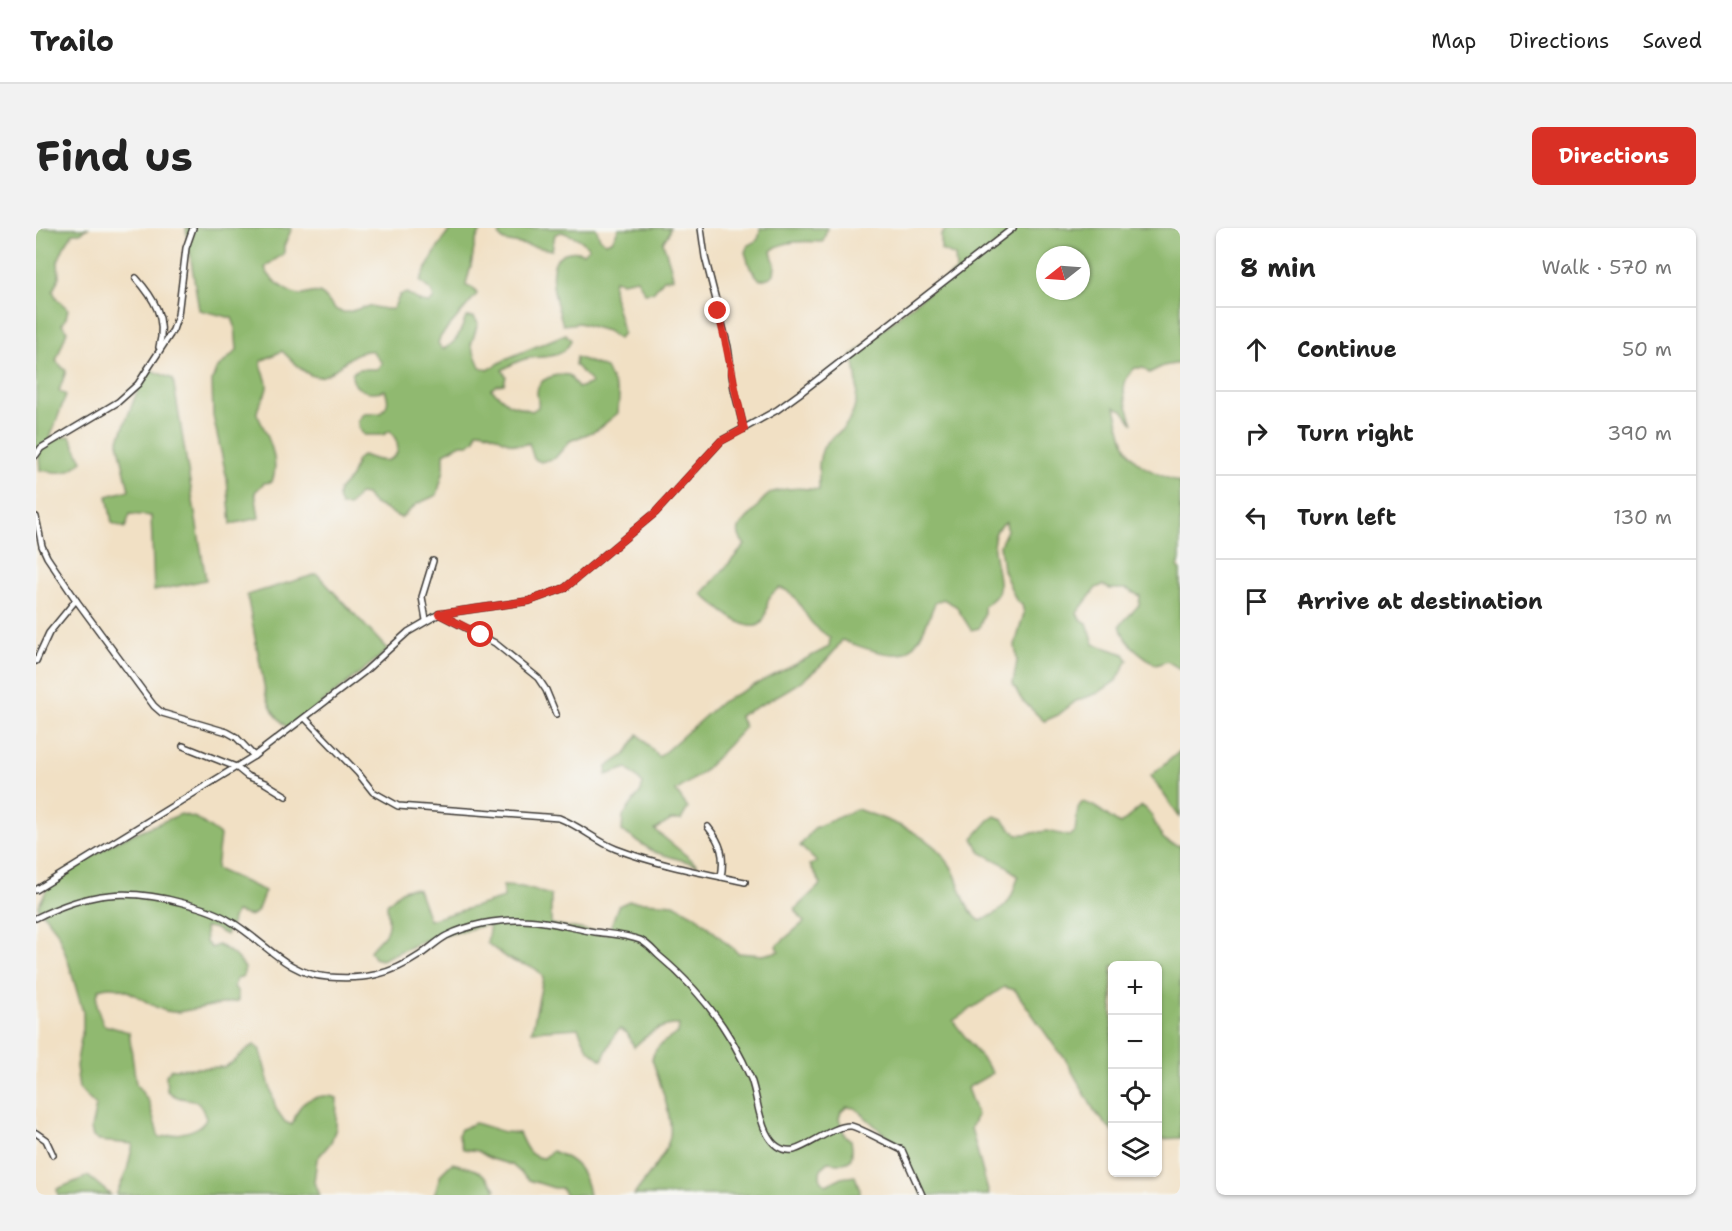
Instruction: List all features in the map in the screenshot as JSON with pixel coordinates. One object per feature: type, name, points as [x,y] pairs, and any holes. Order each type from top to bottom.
[{"type":"street","points":[[36,455],[41,448],[118,402],[138,384],[173,330],[178,315],[186,248],[193,228]]},
{"type":"street","points":[[701,228],[705,257],[728,347],[734,389],[744,429]]},
{"type":"street","points":[[36,890],[254,756],[364,672],[408,632],[426,620],[439,614],[529,601],[565,588],[655,513],[721,441],[777,410],[799,394],[1012,228]]},
{"type":"street","points":[[136,278],[157,306],[162,320],[162,335],[158,351]]},
{"type":"street","points":[[36,517],[42,546],[47,557],[154,706],[162,713],[227,732],[236,737],[254,756]]},
{"type":"street","points":[[426,620],[422,597],[433,561]]},
{"type":"street","points":[[36,661],[49,633],[76,600]]},
{"type":"street","points":[[439,614],[495,643],[538,678],[556,714]]},
{"type":"street","points":[[305,718],[358,773],[373,792],[398,806],[559,818],[580,828],[602,843],[619,850],[683,870],[745,882]]},
{"type":"street","points":[[183,746],[236,767],[247,776],[266,783],[286,796]]},
{"type":"street","points":[[708,827],[715,835],[723,855],[721,877]]},
{"type":"street","points":[[36,918],[60,906],[93,897],[131,893],[162,898],[199,907],[230,921],[285,963],[301,970],[324,977],[349,978],[379,975],[390,971],[418,956],[445,936],[497,922],[523,920],[641,940],[679,972],[713,1012],[740,1056],[751,1081],[765,1132],[777,1147],[786,1151],[794,1150],[841,1127],[856,1127],[902,1150],[922,1195]]},
{"type":"street","points":[[36,1133],[46,1140],[54,1155]]},
{"type":"green space","points":[[36,228],[88,228],[80,233],[73,233],[64,247],[58,261],[59,277],[53,291],[57,299],[68,309],[62,324],[67,331],[56,361],[66,371],[59,391],[66,395],[50,438],[70,436],[82,461],[62,472],[40,470],[39,456],[36,452]]},
{"type":"green space","points":[[186,228],[292,228],[284,246],[284,254],[265,268],[270,277],[296,294],[319,293],[336,309],[346,312],[370,307],[393,309],[400,295],[407,293],[421,302],[429,303],[434,298],[431,291],[420,281],[451,228],[484,228],[475,243],[466,284],[477,294],[441,336],[438,343],[442,349],[455,341],[466,317],[474,317],[478,323],[471,345],[480,367],[488,370],[508,358],[566,334],[571,340],[563,351],[551,356],[525,359],[513,364],[502,370],[506,376],[504,384],[491,389],[509,404],[532,411],[538,407],[538,387],[544,380],[559,375],[569,375],[578,388],[592,383],[575,365],[576,357],[606,368],[619,396],[618,413],[597,430],[570,441],[555,458],[541,462],[534,459],[529,443],[516,444],[477,431],[475,439],[469,444],[461,444],[444,453],[444,470],[437,495],[417,504],[401,518],[371,502],[366,495],[359,494],[349,506],[341,506],[338,498],[339,490],[351,477],[357,460],[363,455],[388,460],[396,455],[397,443],[390,431],[383,435],[364,435],[359,429],[358,421],[363,414],[381,413],[388,400],[385,390],[368,392],[358,388],[352,373],[359,369],[377,369],[382,363],[372,351],[363,352],[326,375],[318,377],[306,373],[282,351],[261,361],[267,389],[257,414],[274,456],[272,482],[264,483],[255,492],[259,518],[231,524],[227,479],[213,416],[212,381],[216,370],[237,350],[235,326],[232,318],[199,310]]},
{"type":"green space","points":[[502,228],[596,228],[605,243],[612,241],[619,228],[670,228],[663,242],[673,278],[664,279],[653,292],[645,293],[637,279],[622,282],[614,280],[615,299],[623,333],[618,339],[607,331],[579,323],[563,325],[553,284],[555,263],[560,256],[571,252],[583,253],[589,248],[579,239],[562,232],[555,234],[552,250],[504,241],[499,236]]},
{"type":"green space","points":[[760,228],[827,228],[823,242],[788,243],[776,247],[771,251],[775,266],[774,274],[760,280],[750,268],[745,252],[748,245],[758,239]]},
{"type":"green space","points":[[947,228],[1180,228],[1180,363],[1163,366],[1149,373],[1143,368],[1135,368],[1129,374],[1124,394],[1133,424],[1123,410],[1115,407],[1123,438],[1133,457],[1150,470],[1180,483],[1180,560],[1178,568],[1180,571],[1180,669],[1167,661],[1156,665],[1129,643],[1120,625],[1139,605],[1140,596],[1126,589],[1110,589],[1103,585],[1096,588],[1077,613],[1080,619],[1087,623],[1094,644],[1124,654],[1128,660],[1117,680],[1098,693],[1076,701],[1058,715],[1044,721],[1021,699],[1013,684],[1017,661],[1015,645],[1024,613],[1003,570],[1000,545],[1007,530],[1006,522],[995,535],[994,544],[999,589],[993,599],[984,606],[979,628],[971,630],[956,606],[943,599],[935,603],[920,637],[906,652],[883,653],[842,640],[833,653],[809,675],[782,693],[739,716],[745,727],[702,773],[676,791],[688,808],[681,820],[671,820],[655,830],[698,865],[654,852],[622,831],[623,816],[641,791],[643,784],[627,768],[606,775],[607,767],[626,754],[638,734],[659,757],[721,702],[829,647],[830,638],[813,624],[794,597],[785,590],[779,588],[773,593],[768,600],[763,621],[757,626],[750,626],[732,618],[702,594],[745,545],[739,534],[740,526],[765,497],[770,493],[785,489],[819,490],[819,463],[823,448],[843,428],[854,409],[857,382],[852,356],[956,271],[955,256],[941,250],[941,235]]},
{"type":"green space","points":[[146,368],[173,379],[206,580],[154,591],[151,516],[130,514],[125,528],[112,523],[107,496],[129,490],[118,442]]},
{"type":"green space","points":[[317,574],[388,650],[289,730],[274,713],[266,696],[247,595]]},
{"type":"green space","points":[[1180,751],[1180,818],[1151,776]]},
{"type":"green space","points":[[1082,802],[1087,803],[1120,824],[1142,806],[1152,816],[1163,838],[1180,846],[1180,1138],[1162,1139],[1162,961],[1108,961],[1108,1127],[1095,1112],[1064,1057],[1015,990],[1004,987],[953,1021],[993,1073],[967,1088],[977,1115],[971,1128],[989,1195],[922,1195],[902,1150],[855,1108],[847,1107],[841,1112],[839,1119],[845,1136],[851,1140],[851,1158],[846,1163],[828,1162],[820,1172],[820,1178],[826,1185],[840,1178],[855,1176],[860,1195],[634,1195],[660,1159],[670,1136],[667,1108],[652,1059],[659,1046],[678,1033],[679,1025],[660,1028],[634,1047],[627,1033],[620,1029],[615,1034],[602,1060],[588,1049],[578,1028],[532,1031],[543,978],[537,970],[508,958],[487,943],[490,924],[423,941],[381,960],[374,958],[370,951],[386,932],[387,904],[397,894],[408,888],[418,889],[429,920],[504,898],[503,886],[522,887],[551,895],[551,924],[608,934],[618,906],[629,901],[674,904],[696,916],[738,953],[763,955],[780,951],[776,946],[804,922],[795,909],[821,884],[810,865],[817,862],[800,846],[814,828],[857,809],[908,829],[931,844],[950,865],[969,909],[981,921],[1002,909],[1013,893],[1018,877],[1007,866],[980,852],[973,838],[995,816],[1002,819],[1017,835],[1047,831],[1069,836],[1075,832],[1078,808]]},
{"type":"green space","points":[[181,814],[196,818],[220,835],[216,869],[265,891],[257,912],[250,916],[236,912],[226,935],[213,928],[205,927],[206,942],[211,948],[218,945],[226,949],[245,968],[243,976],[237,979],[234,986],[238,993],[238,1001],[171,1012],[155,1007],[125,990],[108,987],[99,989],[97,1007],[100,1016],[104,1025],[129,1032],[136,1084],[149,1102],[159,1138],[198,1128],[206,1119],[194,1101],[173,1095],[167,1090],[166,1075],[171,1069],[224,1067],[254,1045],[260,1050],[276,1109],[285,1122],[292,1125],[300,1107],[308,1100],[323,1096],[337,1098],[336,1128],[331,1142],[317,1159],[314,1182],[319,1195],[116,1195],[127,1170],[133,1144],[99,1141],[93,1137],[91,1129],[96,1106],[79,1089],[76,1066],[83,1028],[83,1012],[57,931],[38,907],[50,883],[116,841]]},
{"type":"green space","points":[[475,1123],[504,1132],[519,1133],[528,1150],[539,1157],[544,1158],[552,1151],[567,1158],[582,1172],[589,1195],[566,1195],[561,1188],[529,1180],[512,1165],[491,1159],[478,1151],[463,1149],[458,1135],[461,1129]]},
{"type":"green space","points":[[452,1163],[472,1169],[487,1177],[496,1189],[494,1195],[434,1195],[441,1174]]},
{"type":"green space","points":[[88,1176],[111,1195],[58,1195],[57,1189]]},
{"type":"route","points":[[481,635],[439,614],[529,601],[565,588],[655,513],[721,441],[744,429],[734,389],[728,347],[718,311]]}]
